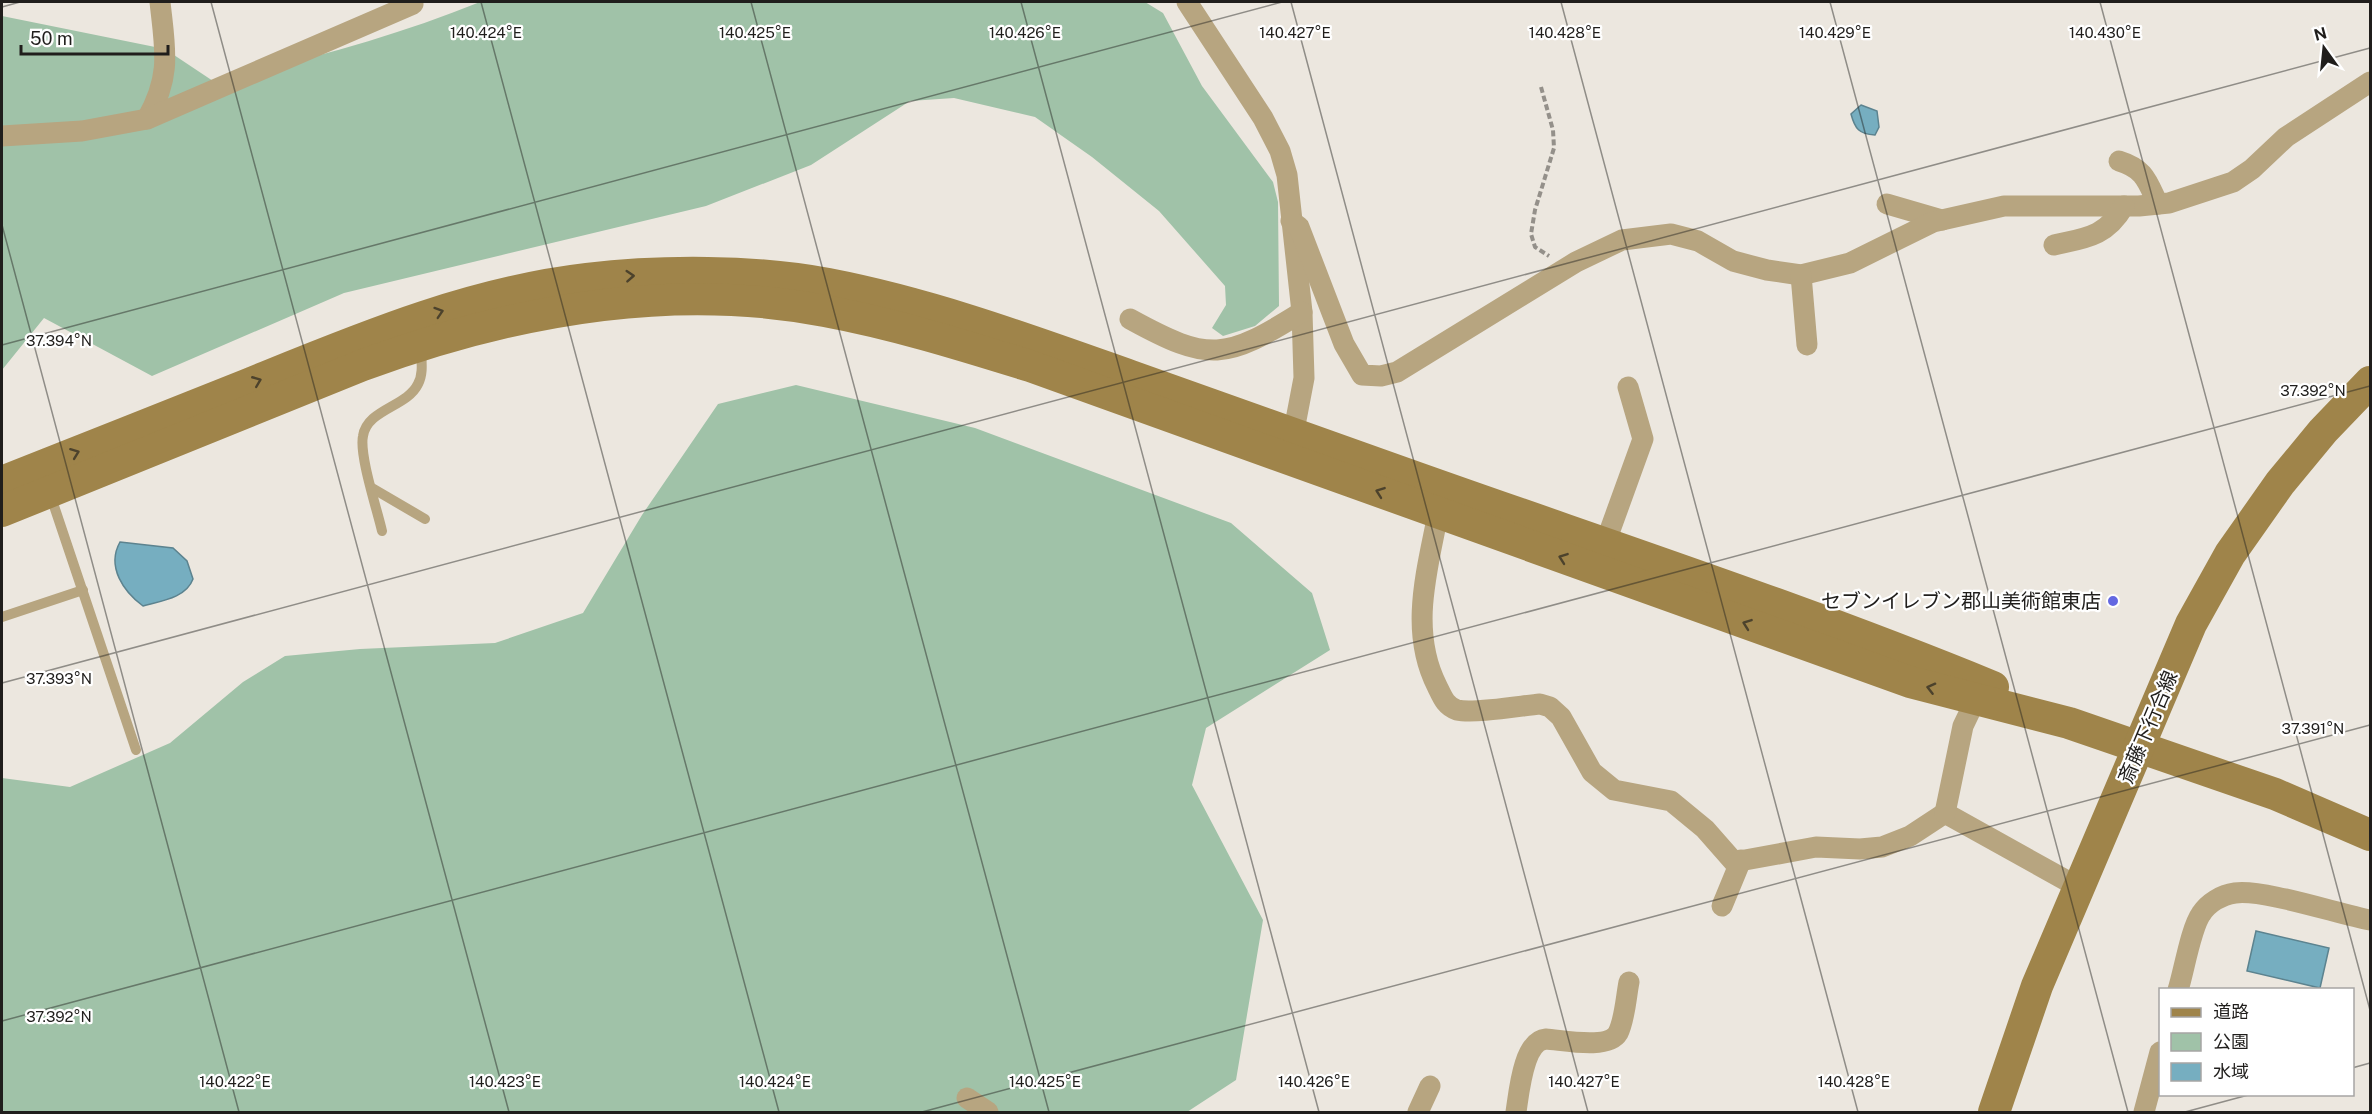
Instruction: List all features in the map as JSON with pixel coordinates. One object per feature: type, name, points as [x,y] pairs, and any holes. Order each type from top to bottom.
[{"type":"street","points":[[147,119],[165,81],[166,54],[160,2]]},
{"type":"street","points":[[2,136],[82,132],[147,119],[413,4],[412,2]]},
{"type":"street","points":[[1187,2],[1263,118],[1280,151],[1287,175],[1302,312],[1304,378],[1291,446]]},
{"type":"street","points":[[1291,222],[1299,227],[1344,344],[1362,375],[1381,376],[1396,372],[1576,262],[1622,240],[1671,234],[1698,241],[1733,261],[1767,270],[1801,275],[1850,263],[1942,220],[2004,206],[2158,204],[2199,195],[2233,182],[2252,169],[2286,137],[2370,82]]},
{"type":"street","points":[[2119,161],[2135,166],[2142,173],[2158,204]]},
{"type":"street","points":[[1887,204],[1942,220]]},
{"type":"street","points":[[2054,245],[2098,234],[2117,218],[2124,206]]},
{"type":"street","points":[[2,511],[44,479],[389,327],[462,304],[522,289],[589,278],[664,274],[751,276],[824,283],[910,303],[1049,347],[1291,446],[1438,513],[1910,682],[2069,723]]},
{"type":"street","points":[[1801,275],[1807,345]]},
{"type":"street","points":[[2,482],[44,479],[421,344],[504,321],[603,303],[670,300],[739,301],[823,310],[928,334],[1605,544],[1913,654],[1993,687],[2069,723],[2140,749],[2276,794],[2370,817]]},
{"type":"street","points":[[1130,319],[1182,346],[1205,351],[1246,345],[1302,312]]},
{"type":"street","name":"斎藤下行合線","points":[[1994,1113],[2037,986],[2078,887],[2140,749],[2191,624],[2230,554],[2287,474],[2323,431],[2370,382]]},
{"type":"street","points":[[1605,544],[1643,439],[1628,387]]},
{"type":"street","points":[[1438,513],[1422,600],[1423,642],[1434,680],[1445,703],[1455,709],[1470,712],[1540,704],[1550,707],[1561,717],[1592,772],[1614,790],[1671,801],[1705,829],[1734,862],[1816,847],[1860,849],[1882,847],[1910,836],[1945,813],[1963,726],[1976,699]]},
{"type":"street","points":[[2276,794],[2370,835]]},
{"type":"street","points":[[1945,813],[2078,887]]},
{"type":"street","points":[[1722,906],[1741,860]]},
{"type":"street","points":[[2179,988],[2199,916],[2210,903],[2224,896],[2235,893],[2259,894],[2370,921]]},
{"type":"street","points":[[1516,1113],[1522,1075],[1533,1044],[1537,1040],[1546,1039],[1603,1043],[1612,1040],[1618,1032],[1629,982]]},
{"type":"street","points":[[2144,1113],[2159,1056]]},
{"type":"street","points":[[1418,1113],[1430,1086]]},
{"type":"street","points":[[967,1098],[988,1113]]},
{"type":"lane","points":[[382,531],[363,448],[364,430],[371,420],[408,396],[418,385],[421,375],[421,344]]},
{"type":"lane","points":[[44,479],[136,750]]},
{"type":"lane","points":[[372,488],[425,519]]},
{"type":"lane","points":[[2,617],[83,590]]},
{"type":"path","points":[[1541,87],[1553,130],[1554,148],[1535,210],[1531,234],[1535,247],[1546,256],[1576,262]]},
{"type":"green space","points":[[480,2],[1145,2],[1163,13],[1202,86],[1273,182],[1278,202],[1279,306],[1255,326],[1223,336],[1212,328],[1226,305],[1225,286],[1159,211],[1092,157],[1035,117],[954,98],[910,101],[811,165],[706,206],[344,293],[152,376],[44,318],[2,370],[2,16],[165,49],[213,81],[348,47]]},
{"type":"green space","points":[[796,385],[975,428],[1231,523],[1312,593],[1330,650],[1206,728],[1192,785],[1263,920],[1236,1080],[1187,1112],[2,1112],[2,778],[70,787],[170,743],[243,682],[285,656],[360,649],[495,643],[583,613],[642,515],[718,404]]},
{"type":"water","points":[[1861,105],[1877,111],[1879,127],[1875,135],[1861,132],[1854,123],[1851,114]]},
{"type":"water","points":[[120,542],[173,548],[187,561],[193,579],[190,585],[179,595],[143,606],[129,594],[116,570],[116,551]]},
{"type":"water","points":[[2256,931],[2329,948],[2320,988],[2247,971]]},
{"type":"place","name":"セブンイレブン郡山美術館東店","points":[[2113,601]]}]
